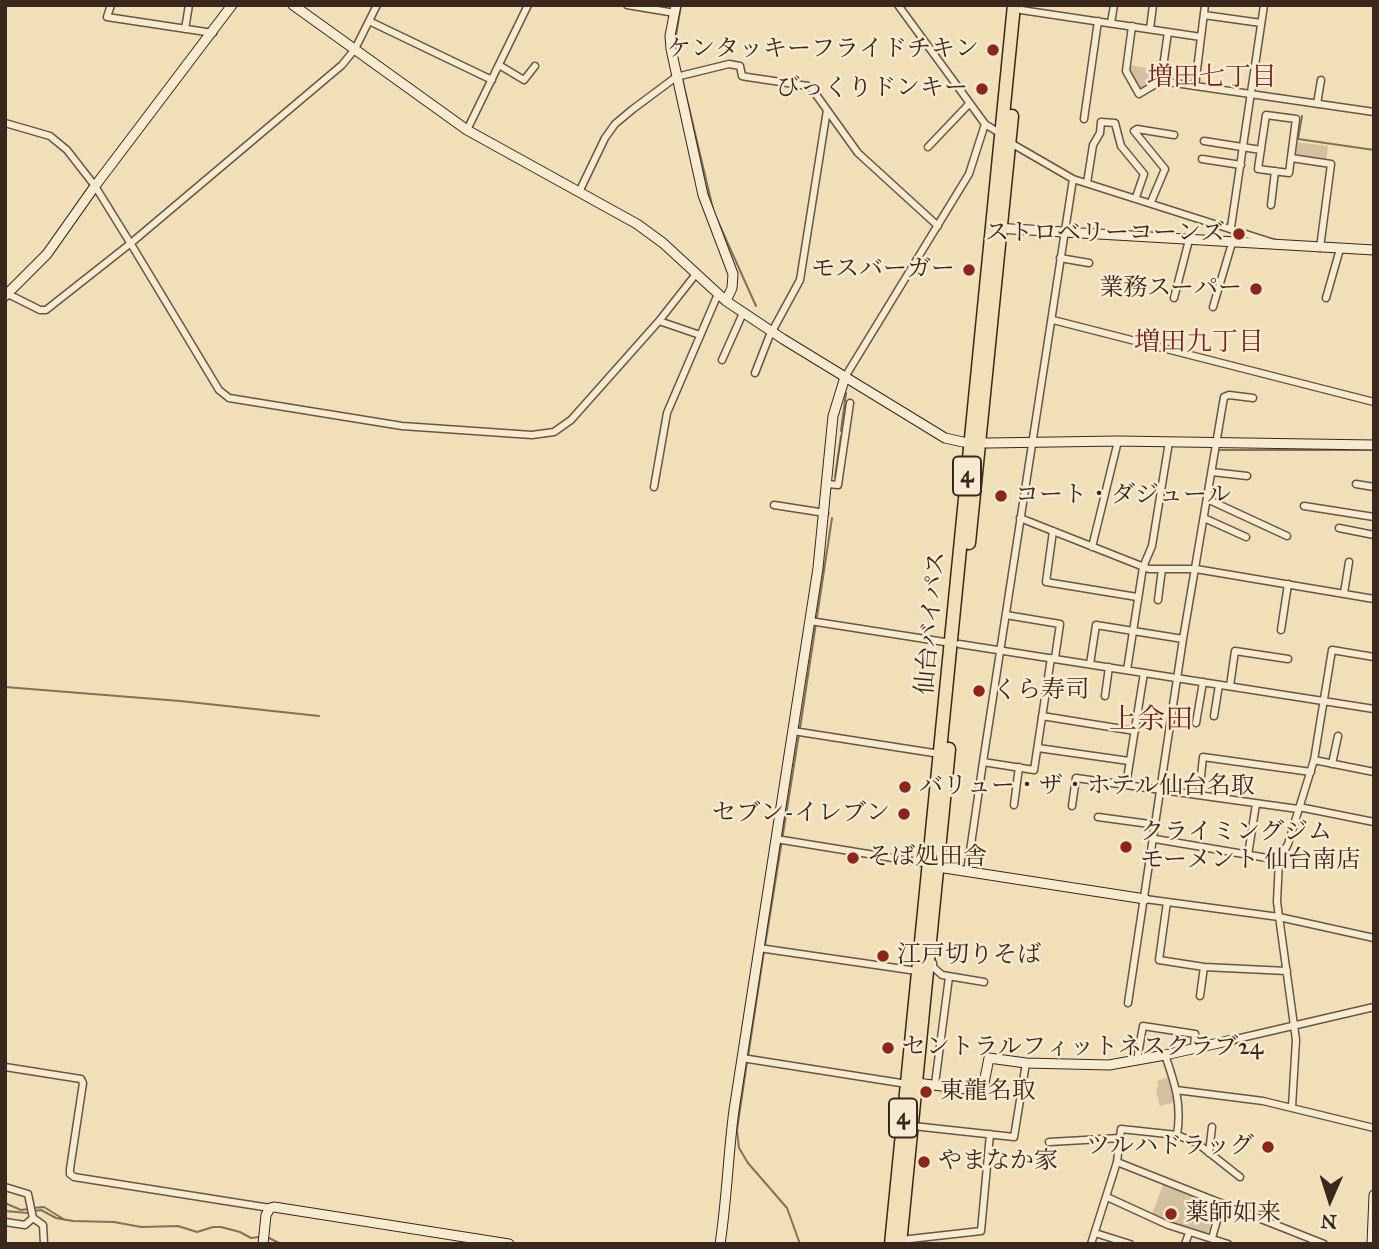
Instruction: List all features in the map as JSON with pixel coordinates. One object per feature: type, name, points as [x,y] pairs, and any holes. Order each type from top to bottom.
[{"type":"highway","name":"仙台バイパス","points":[[898,1243],[917,971],[933,865],[1019,7]]},
{"type":"highway","name":"仙台バイパス","points":[[898,1243],[913,1126],[911,1083],[935,894],[933,865],[940,754],[955,643]]},
{"type":"street","points":[[111,5],[107,17],[213,33]]},
{"type":"street","points":[[185,29],[189,5]]},
{"type":"street","points":[[232,5],[47,254],[7,294],[40,310],[46,310],[131,243],[342,65],[355,50],[377,5]]},
{"type":"street","points":[[293,5],[467,130],[649,232],[743,313],[945,438],[974,443],[1118,441],[1374,445]]},
{"type":"street","points":[[467,130],[528,5]]},
{"type":"street","points":[[626,5],[676,9],[670,36],[671,49],[680,75],[707,207],[733,274],[732,288],[726,301]]},
{"type":"street","points":[[898,5],[985,124],[1005,138],[1073,179],[1231,227],[1283,246]]},
{"type":"street","points":[[1111,23],[1114,5]]},
{"type":"street","points":[[1150,29],[1153,5]]},
{"type":"street","points":[[1231,227],[1264,5]]},
{"type":"street","points":[[1195,86],[1204,15],[1202,6]]},
{"type":"street","points":[[1019,7],[1201,37]]},
{"type":"street","points":[[1204,15],[1261,23]]},
{"type":"street","points":[[369,21],[492,80]]},
{"type":"street","points":[[1084,119],[1098,21]]},
{"type":"street","points":[[1132,26],[1126,71],[1139,94],[1161,81],[1374,112]]},
{"type":"street","points":[[1161,81],[1168,32]]},
{"type":"street","points":[[499,65],[524,80],[535,66]]},
{"type":"street","points":[[579,192],[601,145],[615,124],[680,75],[719,65],[737,65],[740,66],[743,76],[808,86],[858,153],[939,226]]},
{"type":"street","points":[[1317,104],[1321,80]]},
{"type":"street","points":[[928,147],[969,104]]},
{"type":"street","points":[[755,373],[800,281],[827,110]]},
{"type":"street","points":[[1266,115],[1296,119],[1291,158],[1289,173],[1258,169],[1266,115]]},
{"type":"street","points":[[1087,183],[1093,145],[1100,133],[1101,122],[1115,123],[1121,146],[1144,174],[1136,197]]},
{"type":"street","points":[[5,123],[41,133],[60,143],[95,186],[223,395],[382,423],[532,435],[554,432],[571,420],[659,321],[696,274]]},
{"type":"street","points":[[720,1244],[727,1193],[729,1145],[746,1059],[814,622],[833,416],[845,377],[969,174],[985,124]]},
{"type":"street","points":[[1151,202],[1165,169],[1134,131],[1138,129],[1174,135]]},
{"type":"street","points":[[1204,141],[1261,150]]},
{"type":"street","points":[[1291,158],[1331,164],[1320,248]]},
{"type":"street","points":[[1202,159],[1241,165]]},
{"type":"street","points":[[1270,205],[1275,171]]},
{"type":"street","points":[[967,872],[1073,179]]},
{"type":"street","points":[[997,228],[1374,250]]},
{"type":"street","points":[[1174,298],[1189,240]]},
{"type":"street","points":[[1213,307],[1232,243]]},
{"type":"street","points":[[1326,298],[1340,249]]},
{"type":"street","points":[[1060,258],[1089,263]]},
{"type":"street","points":[[654,487],[667,413],[718,294]]},
{"type":"street","points":[[722,360],[743,313]]},
{"type":"street","points":[[1053,320],[1374,402]]},
{"type":"street","points":[[659,321],[700,335]]},
{"type":"street","points":[[1128,1003],[1155,839],[1183,639],[1224,397],[1229,395],[1253,398]]},
{"type":"street","points":[[827,484],[838,485],[850,403]]},
{"type":"street","points":[[1092,547],[1118,441]]},
{"type":"street","points":[[1127,670],[1137,597],[1143,567],[1152,546],[1169,442]]},
{"type":"street","points":[[1212,472],[1247,476]]},
{"type":"street","points":[[1356,484],[1374,487]]},
{"type":"street","points":[[1207,499],[1287,536]]},
{"type":"street","points":[[774,505],[825,513]]},
{"type":"street","points":[[1304,506],[1374,517]]},
{"type":"street","points":[[1020,518],[1143,567],[1196,569],[1374,599]]},
{"type":"street","points":[[1204,518],[1246,537]]},
{"type":"street","points":[[1339,528],[1374,535]]},
{"type":"street","points":[[1053,531],[1046,582],[1137,597]]},
{"type":"street","points":[[1344,593],[1349,562]]},
{"type":"street","points":[[1158,600],[1162,569]]},
{"type":"street","points":[[1281,630],[1288,584]]},
{"type":"street","points":[[983,762],[1034,770],[1060,624],[1006,615]]},
{"type":"street","points":[[814,622],[1374,709]]},
{"type":"street","points":[[1090,664],[1096,625],[1183,639]]},
{"type":"street","points":[[1292,1107],[1296,1060],[1277,902],[1279,860],[1288,844],[1311,772],[1332,650],[1374,657]]},
{"type":"street","points":[[1230,686],[1235,651],[1288,659]]},
{"type":"street","points":[[1105,696],[1109,667]]},
{"type":"street","points":[[1126,785],[1144,673]]},
{"type":"street","points":[[1196,723],[1203,682]]},
{"type":"street","points":[[1214,716],[1219,685]]},
{"type":"street","points":[[1042,716],[1135,731]]},
{"type":"street","points":[[797,732],[940,754]]},
{"type":"street","points":[[1332,764],[1338,736]]},
{"type":"street","points":[[1038,748],[1129,761]]},
{"type":"street","points":[[1199,794],[1203,757],[1311,772]]},
{"type":"street","points":[[1314,760],[1374,772]]},
{"type":"street","points":[[1014,805],[1019,767]]},
{"type":"street","points":[[1072,806],[1076,778],[1299,808],[1374,822]]},
{"type":"street","points":[[1248,855],[1256,804]]},
{"type":"street","points":[[1098,817],[1157,825]]},
{"type":"street","points":[[1155,839],[1279,860]]},
{"type":"street","points":[[780,840],[967,872],[1279,917],[1374,938]]},
{"type":"street","points":[[935,894],[937,916],[933,967],[942,975],[984,982]]},
{"type":"street","points":[[1167,902],[1159,960],[1204,967],[1287,971]]},
{"type":"street","points":[[763,948],[917,971]]},
{"type":"street","points":[[1200,996],[1204,967]]},
{"type":"street","points":[[934,1084],[949,977]]},
{"type":"street","points":[[746,1059],[911,1083],[979,1089],[984,1083],[989,1058],[1026,1063],[1108,1065],[1194,1049],[1374,1007]]},
{"type":"street","points":[[1138,1060],[1143,1026],[1195,1034],[1194,1049]]},
{"type":"street","points":[[1165,1055],[1180,1114],[1177,1135]]},
{"type":"street","points":[[913,1126],[1014,1137],[1026,1063]]},
{"type":"street","points":[[5,1067],[81,1079],[83,1083],[69,1170],[74,1177],[509,1244]]},
{"type":"street","points":[[1176,1090],[1292,1107],[1374,1128]]},
{"type":"street","points":[[1209,1153],[1212,1127]]},
{"type":"street","points":[[1091,1244],[1117,1161],[1121,1129],[1177,1135],[1197,1143],[1240,1177]]},
{"type":"street","points":[[898,1243],[981,1231],[990,1134]]},
{"type":"street","points":[[1049,1142],[1120,1138]]},
{"type":"street","points":[[1117,1161],[1325,1244]]},
{"type":"street","points":[[5,1187],[29,1194],[33,1217],[43,1225],[44,1244]]},
{"type":"street","points":[[1372,1244],[1374,1195]]},
{"type":"street","points":[[1107,1198],[1189,1233],[1228,1244]]},
{"type":"street","points":[[1212,1238],[1222,1203]]},
{"type":"street","points":[[263,1244],[266,1215],[270,1208]]},
{"type":"street","points":[[5,1222],[25,1225],[33,1217]]},
{"type":"street","points":[[1094,1233],[1130,1244]]},
{"type":"street","points":[[1185,1244],[1189,1233]]},
{"type":"shaded area","points":[[1129,65],[1159,70],[1158,79],[1139,90]]},
{"type":"shaded area","points":[[1296,142],[1328,146],[1326,161],[1298,157],[1294,152]]},
{"type":"shaded area","points":[[1169,1077],[1175,1102],[1160,1106],[1156,1091],[1157,1081]]},
{"type":"shaded area","points":[[1163,1185],[1213,1205],[1216,1210],[1205,1234],[1152,1214]]},
{"type":"waterway","points":[[675,42],[681,5]]},
{"type":"waterway","points":[[682,78],[713,209]]},
{"type":"waterway","points":[[1302,116],[1298,139],[1374,150]]},
{"type":"waterway","points":[[716,217],[756,306]]},
{"type":"waterway","points":[[841,431],[846,393]]},
{"type":"waterway","points":[[835,477],[841,436]]},
{"type":"waterway","points":[[1218,450],[1374,450]]},
{"type":"waterway","points":[[800,728],[832,518]]},
{"type":"waterway","points":[[5,687],[180,701],[319,716]]},
{"type":"waterway","points":[[765,946],[799,734]]},
{"type":"waterway","points":[[748,1057],[764,951]]},
{"type":"waterway","points":[[747,1062],[737,1130],[739,1148],[748,1163],[787,1208],[800,1244]]},
{"type":"waterway","points":[[5,1203],[21,1210],[28,1209]]},
{"type":"waterway","points":[[33,1208],[44,1207],[65,1220]]},
{"type":"waterway","points":[[34,1211],[41,1210],[56,1218],[73,1221],[114,1222],[141,1227],[178,1226],[197,1232],[221,1227],[251,1238],[259,1237]]},
{"type":"waterway","points":[[5,1211],[28,1213]]},
{"type":"waterway","points":[[267,1237],[281,1244]]},
{"type":"waterway","points":[[288,1244],[305,1244]]},
{"type":"place","name":"ケンタッキーフライドチキン","points":[[993,50]]},
{"type":"place","name":"びっくりドンキー","points":[[982,89]]},
{"type":"place","name":"ストロベリーコーンズ","points":[[1239,234]]},
{"type":"place","name":"モスバーガー","points":[[969,270]]},
{"type":"place","name":"業務スーパー","points":[[1256,289]]},
{"type":"place","name":"コート・ダジュール","points":[[1001,496]]},
{"type":"place","name":"くら寿司","points":[[979,691]]},
{"type":"place","name":"バリュー・ザ・ホテル仙台名取","points":[[905,787]]},
{"type":"place","name":"セブン-イレブン","points":[[904,814]]},
{"type":"place","name":"クライミングジム モーメント 仙台南店","points":[[1126,847]]},
{"type":"place","name":"そば処田舎","points":[[853,858]]},
{"type":"place","name":"江戸切りそば","points":[[883,956]]},
{"type":"place","name":"セントラルフィットネスクラブ24","points":[[888,1048]]},
{"type":"place","name":"東龍名取","points":[[926,1092]]},
{"type":"place","name":"ツルハドラッグ","points":[[1268,1147]]},
{"type":"place","name":"やまなか家","points":[[924,1162]]},
{"type":"place","name":"薬師如来","points":[[1171,1214]]},
{"type":"district","name":"増田七丁目","points":[[1212,79]]},
{"type":"district","name":"増田九丁目","points":[[1199,344]]},
{"type":"district","name":"上余田","points":[[1151,721]]}]
